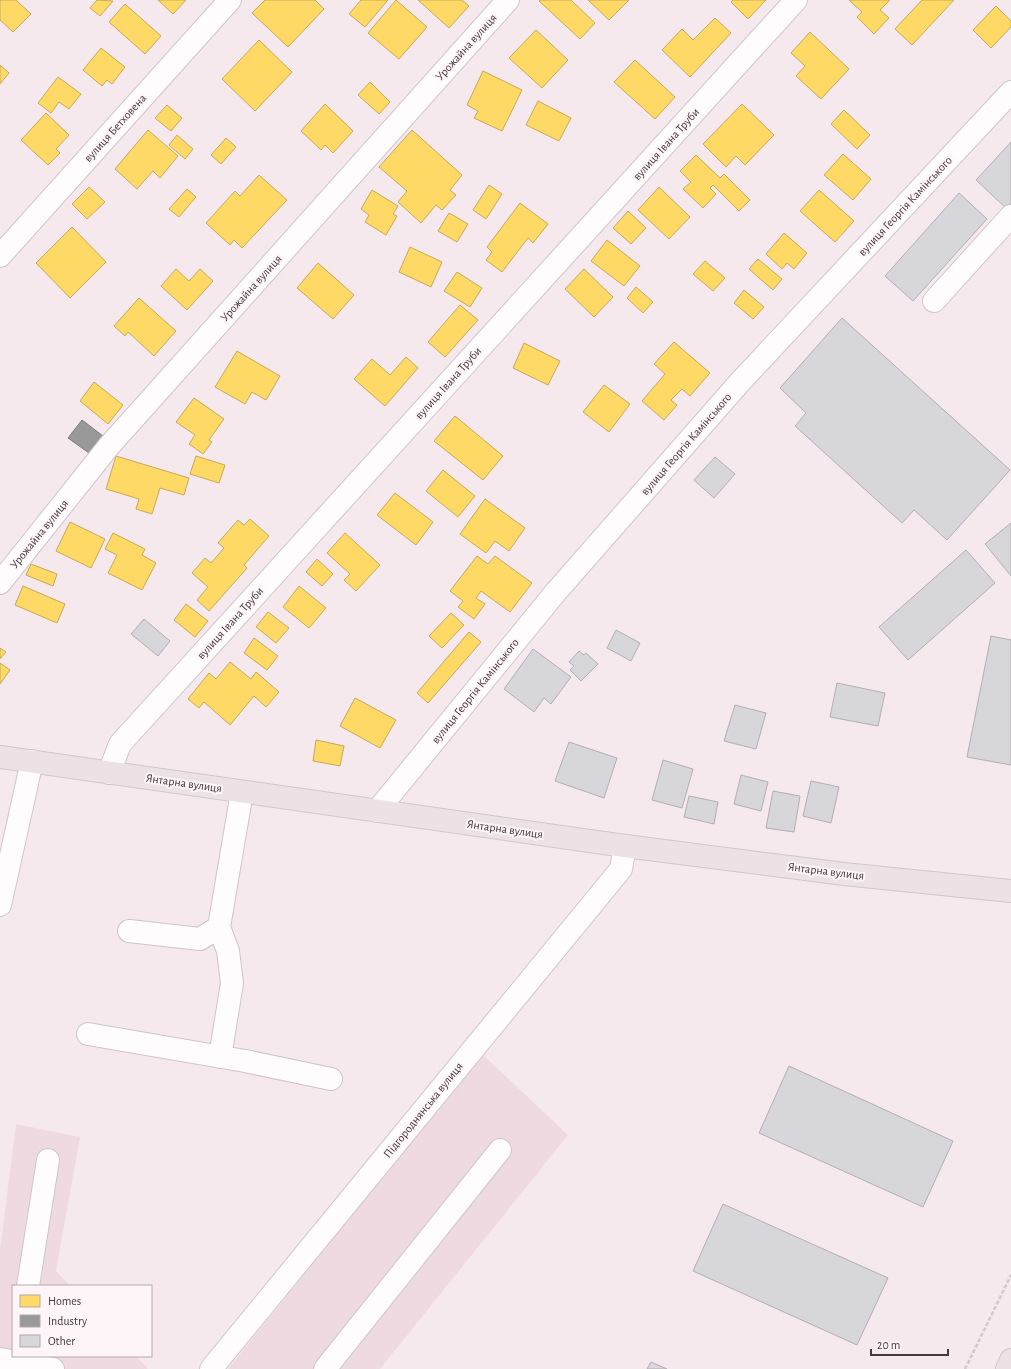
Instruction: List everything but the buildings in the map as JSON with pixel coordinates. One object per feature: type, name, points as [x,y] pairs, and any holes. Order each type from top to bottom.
[{"type":"main road","name":"Янтарна вулиця","points":[[0,757],[625,846],[844,874],[1011,891]]},
{"type":"main road","points":[[1006,1369],[1011,1360]]},
{"type":"street","name":"вулиця Бетховена","points":[[0,256],[230,0]]},
{"type":"street","name":"Урожайна вулиця","points":[[0,583],[109,446],[508,0]]},
{"type":"street","name":"вулиця Івана Труби","points":[[108,773],[120,744],[796,0]]},
{"type":"street","name":"вулиця Георгія Камінського","points":[[377,811],[555,593],[740,382],[1011,92]]},
{"type":"street","points":[[934,301],[1011,216]]},
{"type":"street","points":[[0,905],[32,761]]},
{"type":"street","points":[[220,1057],[232,982],[228,951],[219,927],[242,792]]},
{"type":"street","name":"Підгороднянська вулиця","points":[[211,1369],[621,869],[625,846]]},
{"type":"street","points":[[129,931],[200,939],[219,927]]},
{"type":"street","points":[[88,1034],[220,1057],[331,1079]]},
{"type":"street","points":[[325,1369],[500,1150]]},
{"type":"street","points":[[28,1285],[48,1160]]},
{"type":"street","points":[[11,1359],[54,1369]]},
{"type":"path","points":[[965,1369],[1011,1275]]},
{"type":"shaded area","points":[[482,1054],[568,1135],[380,1369],[228,1369]]},
{"type":"shaded area","points":[[16,1124],[80,1137],[56,1271],[69,1285],[12,1285],[12,1357],[137,1357],[148,1369],[0,1369],[0,1251]]}]
